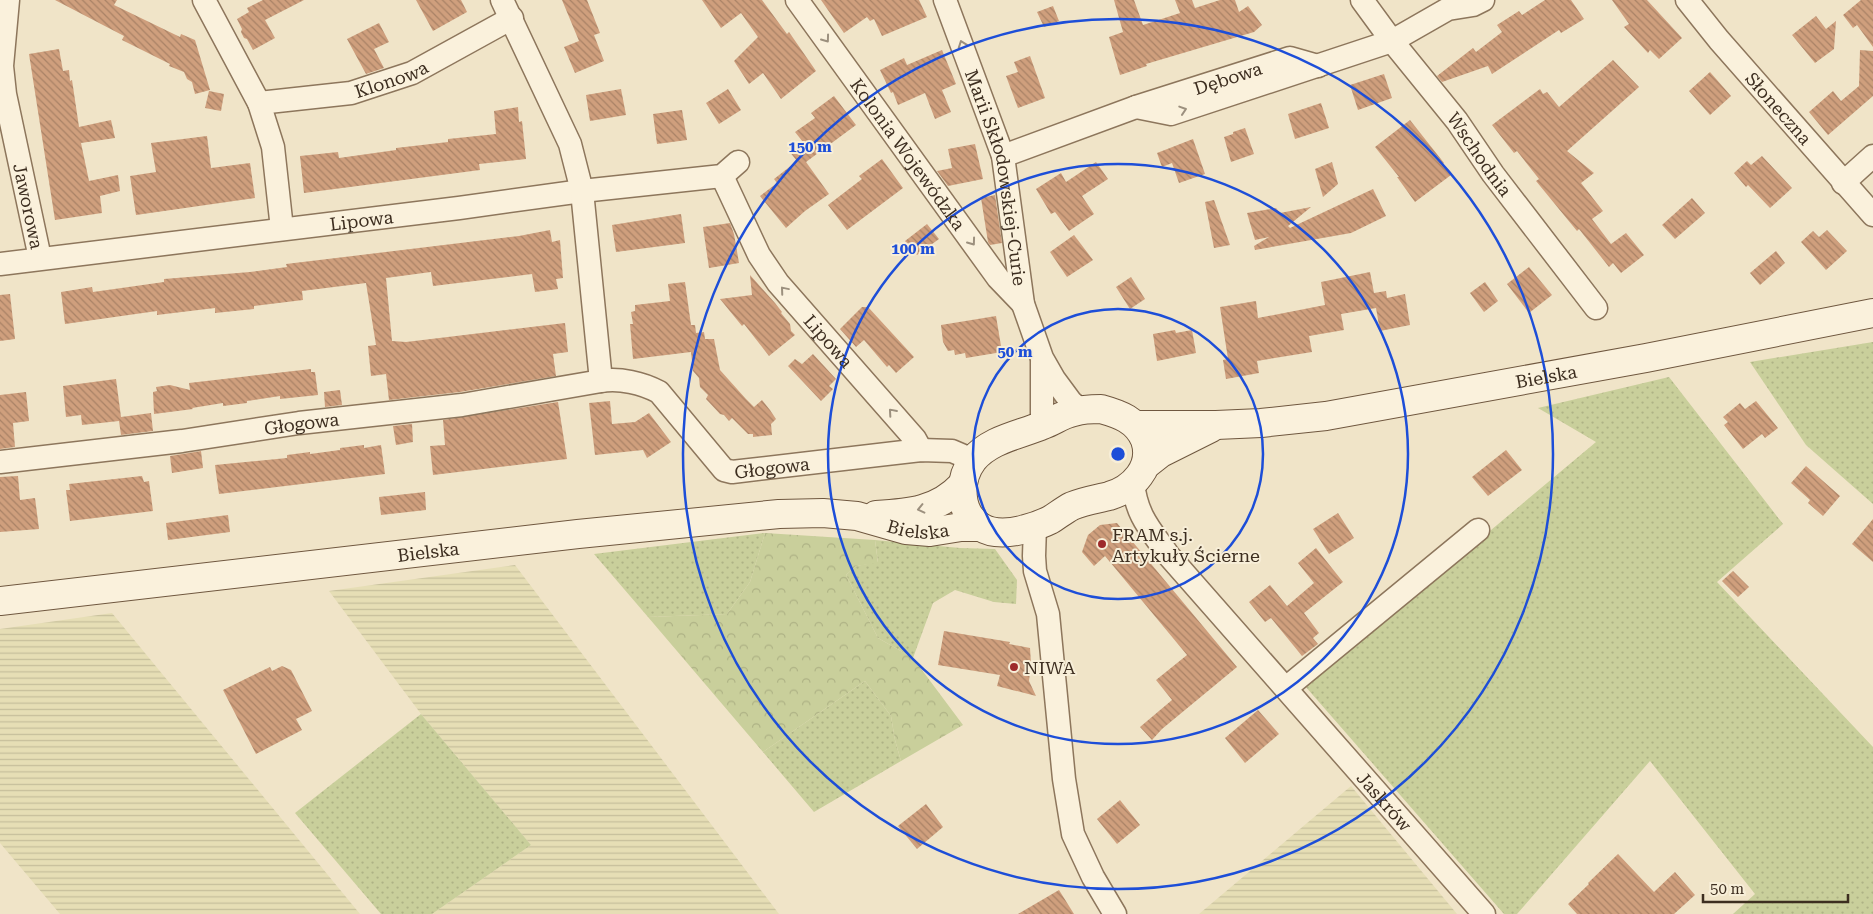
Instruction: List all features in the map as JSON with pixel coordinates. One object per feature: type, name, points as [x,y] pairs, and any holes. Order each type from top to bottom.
[{"type":"main road","name":"Bielska","points":[[1136,426],[1261,423],[1326,416],[1636,360],[1873,313]]},
{"type":"main road","points":[[980,527],[968,514],[962,485],[973,460],[992,445],[1063,416],[1081,410],[1101,409],[1116,414],[1136,426],[1143,434],[1147,446],[1140,473]]},
{"type":"main road","name":"Bielska","points":[[857,516],[906,530],[930,532],[961,527],[980,527],[990,531],[1007,532],[1035,526],[1074,505],[1120,492],[1161,453],[1216,425]]},
{"type":"main road","name":"Bielska","points":[[0,601],[578,534],[779,514],[823,513],[857,516],[902,513],[940,503],[953,495],[962,485]]},
{"type":"street","name":"Jaworowa","points":[[8,0],[2,66],[2,95],[40,258]]},
{"type":"street","points":[[204,0],[259,103],[273,147],[282,229]]},
{"type":"street","name":"Kolonia Wojewódzka","points":[[797,0],[998,278],[1023,304]]},
{"type":"street","name":"Marii Skłodowskiej-Curie","points":[[945,0],[1003,156],[1023,304],[1042,358],[1054,379],[1081,410]]},
{"type":"street","name":"Wschodnia","points":[[1362,0],[1392,41],[1457,121],[1493,174],[1596,308]]},
{"type":"street","name":"Dębowa","points":[[1003,156],[1136,107],[1290,58],[1318,66],[1392,41],[1451,5],[1473,6],[1483,0]]},
{"type":"street","name":"Słoneczna","points":[[1686,0],[1843,183],[1873,215]]},
{"type":"street","name":"Klonowa","points":[[259,103],[351,93],[412,73],[507,9],[570,144],[582,191]]},
{"type":"street","points":[[1843,183],[1873,156]]},
{"type":"street","name":"Lipowa","points":[[0,264],[459,208],[730,169],[759,255],[778,283],[915,439],[921,450]]},
{"type":"street","points":[[582,191],[601,381]]},
{"type":"street","name":"Marii Skłodowskiej-Curie","points":[[1042,358],[1042,426]]},
{"type":"street","name":"Głogowa","points":[[0,462],[182,441],[299,423],[462,405],[610,380],[646,385],[659,392],[724,470],[732,472],[921,450]]},
{"type":"street","points":[[921,450],[952,451],[973,460]]},
{"type":"street","name":"Jaskrów","points":[[1140,473],[1136,505],[1141,516],[1169,556],[1484,914]]},
{"type":"street","name":"Jaskrów","points":[[1109,496],[1141,516]]},
{"type":"street","points":[[1035,526],[1035,571],[1048,614],[1064,779],[1073,834],[1093,877],[1115,914]]},
{"type":"street","points":[[1286,688],[1478,530]]},
{"type":"street","points":[[1007,532],[1035,571]]},
{"type":"shaded area","points":[[515,565],[779,914],[432,914],[531,845],[421,714],[329,591]]},
{"type":"shaded area","points":[[112,613],[360,914],[60,914],[0,843],[0,629]]},
{"type":"shaded area","points":[[1351,786],[1457,914],[1199,914]]},
{"type":"green space","points":[[1873,342],[1873,504],[1806,445],[1750,362]]},
{"type":"green space","points":[[1669,377],[1783,524],[1717,582],[1873,747],[1873,914],[1733,914],[1755,894],[1650,761],[1517,914],[1504,914],[1305,686],[1596,442],[1538,408]]},
{"type":"green space","points":[[765,533],[750,582],[727,614],[648,617],[594,554]]},
{"type":"green space","points":[[765,533],[875,540],[878,563],[856,566],[846,575],[878,638],[913,658],[963,725],[901,761],[891,716],[865,681],[763,752],[648,617],[727,614],[750,582]]},
{"type":"green space","points":[[875,540],[960,548],[995,549],[1017,580],[1016,604],[994,602],[955,590],[933,603],[913,658],[878,638],[846,575],[856,566],[878,562]]},
{"type":"green space","points":[[865,681],[891,716],[901,761],[814,812],[763,752]]},
{"type":"green space","points":[[421,714],[531,845],[432,914],[381,914],[295,813]]},
{"type":"building","points":[[55,0],[117,0],[114,5],[180,37],[181,34],[195,40],[210,90],[195,94],[192,82],[187,79],[184,72],[169,66],[170,64],[122,40],[124,36]]},
{"type":"building","points":[[263,0],[304,0],[265,20],[275,38],[253,50],[247,39],[244,38],[237,19],[249,12],[247,8]]},
{"type":"building","points":[[416,0],[461,0],[467,12],[433,31]]},
{"type":"building","points":[[562,0],[587,0],[600,33],[594,35],[604,61],[575,73],[564,47],[579,41]]},
{"type":"building","points":[[702,0],[762,0],[787,34],[789,32],[816,71],[781,99],[763,73],[749,84],[734,61],[758,37],[741,13],[721,28]]},
{"type":"building","points":[[821,0],[919,0],[927,17],[882,36],[874,19],[870,21],[867,17],[844,33]]},
{"type":"building","points":[[1114,0],[1134,0],[1143,25],[1180,13],[1175,0],[1192,0],[1195,8],[1220,0],[1235,0],[1239,12],[1248,6],[1262,25],[1254,32],[1146,64],[1147,66],[1120,75],[1109,37],[1123,32]]},
{"type":"building","points":[[1545,0],[1571,0],[1584,19],[1561,33],[1559,30],[1492,74],[1488,66],[1442,82],[1437,76],[1473,48],[1476,52],[1502,32],[1497,25],[1519,11],[1522,15]]},
{"type":"building","points":[[1612,0],[1647,0],[1682,38],[1659,59],[1650,50],[1648,53],[1624,27],[1629,24]]},
{"type":"building","points":[[1861,0],[1873,0],[1873,47],[1857,25],[1853,28],[1843,15]]},
{"type":"building","points":[[1053,6],[1059,21],[1044,27],[1037,12]]},
{"type":"building","points":[[1816,16],[1826,29],[1836,21],[1834,49],[1815,63],[1792,35]]},
{"type":"building","points":[[379,23],[389,42],[374,49],[384,68],[366,74],[347,39]]},
{"type":"building","points":[[59,49],[63,71],[69,70],[70,81],[72,80],[79,127],[111,120],[115,138],[81,143],[89,181],[118,175],[120,191],[100,196],[102,213],[55,220],[29,54]]},
{"type":"building","points":[[942,50],[956,84],[942,90],[951,112],[935,119],[925,93],[898,105],[880,70],[904,58],[907,65]]},
{"type":"building","points":[[1860,50],[1873,51],[1873,96],[1828,135],[1809,112],[1833,91],[1841,101],[1859,86]]},
{"type":"building","points":[[1030,56],[1045,98],[1018,108],[1006,76],[1018,72],[1014,62]]},
{"type":"building","points":[[1613,60],[1639,87],[1567,151],[1594,173],[1581,183],[1603,211],[1592,219],[1611,244],[1626,233],[1644,255],[1621,273],[1613,263],[1609,267],[1579,229],[1577,231],[1536,181],[1539,179],[1517,151],[1514,153],[1492,125],[1540,89],[1543,94],[1547,92],[1559,107]]},
{"type":"building","points":[[1710,72],[1731,96],[1710,115],[1689,91]]},
{"type":"building","points":[[1384,74],[1392,98],[1358,110],[1350,85]]},
{"type":"building","points":[[621,89],[626,115],[590,121],[586,95]]},
{"type":"building","points":[[728,89],[741,110],[719,124],[706,103]]},
{"type":"building","points":[[209,91],[224,94],[221,111],[205,108]]},
{"type":"building","points":[[834,96],[856,125],[806,162],[829,194],[805,211],[786,228],[760,196],[777,183],[774,179],[797,161],[789,151],[803,142],[795,132],[815,118],[811,113]]},
{"type":"building","points":[[1321,103],[1329,128],[1295,139],[1288,114]]},
{"type":"building","points":[[518,107],[519,122],[522,121],[526,159],[479,164],[480,170],[304,193],[300,156],[338,152],[339,158],[396,150],[396,148],[448,142],[448,139],[496,134],[494,111]]},
{"type":"building","points":[[682,110],[687,140],[657,144],[653,114]]},
{"type":"building","points":[[1410,120],[1444,163],[1451,175],[1415,202],[1397,177],[1399,177],[1375,147]]},
{"type":"building","points":[[1245,128],[1254,154],[1231,162],[1224,137]]},
{"type":"building","points":[[207,136],[211,168],[250,163],[255,198],[136,215],[130,176],[156,172],[151,143]]},
{"type":"building","points":[[1193,139],[1205,174],[1179,183],[1172,163],[1162,167],[1157,153]]},
{"type":"building","points":[[975,144],[983,179],[948,186],[937,171],[952,168],[948,149]]},
{"type":"building","points":[[1762,156],[1792,188],[1770,208],[1748,185],[1746,187],[1734,173],[1747,161],[1751,165]]},
{"type":"building","points":[[882,159],[903,188],[847,230],[828,205],[862,179],[859,176]]},
{"type":"building","points":[[1096,162],[1108,179],[1082,196],[1094,214],[1069,231],[1055,212],[1051,214],[1036,189],[1061,173],[1066,182]]},
{"type":"building","points":[[1332,162],[1338,184],[1323,197],[1315,169]]},
{"type":"building","points":[[1373,189],[1386,216],[1351,233],[1255,250],[1254,246],[1269,237],[1255,240],[1247,213],[1276,208],[1280,213],[1311,207],[1288,226],[1290,228]]},
{"type":"building","points":[[995,195],[1002,243],[990,245],[981,198]]},
{"type":"building","points":[[1692,198],[1705,213],[1675,239],[1662,225]]},
{"type":"building","points":[[1214,200],[1230,245],[1214,248],[1205,202]]},
{"type":"building","points":[[681,214],[685,243],[616,252],[612,225]]},
{"type":"building","points":[[730,223],[739,263],[709,268],[703,227]]},
{"type":"building","points":[[927,224],[939,239],[917,255],[905,241]]},
{"type":"building","points":[[550,230],[552,242],[560,240],[563,278],[556,279],[558,289],[535,292],[532,274],[433,286],[431,272],[386,278],[392,341],[406,342],[565,323],[568,352],[553,354],[556,376],[460,392],[389,400],[386,374],[371,376],[368,346],[376,345],[366,283],[302,291],[303,300],[254,306],[254,309],[215,313],[215,308],[157,315],[157,311],[65,324],[61,292],[92,287],[93,292],[164,282],[164,279],[250,272],[287,267],[286,264],[519,236]]},
{"type":"building","points":[[1827,230],[1847,251],[1826,270],[1801,242],[1813,231],[1819,237]]},
{"type":"building","points":[[1074,235],[1093,260],[1067,277],[1050,252]]},
{"type":"building","points":[[1776,251],[1785,263],[1760,285],[1750,273]]},
{"type":"building","points":[[1529,267],[1552,295],[1529,313],[1507,284]]},
{"type":"building","points":[[1370,272],[1374,293],[1386,291],[1387,298],[1405,294],[1410,325],[1380,331],[1376,308],[1341,314],[1344,330],[1309,336],[1312,352],[1257,361],[1259,373],[1226,379],[1223,360],[1228,359],[1220,307],[1256,301],[1258,318],[1325,305],[1321,282]]},
{"type":"building","points":[[750,275],[782,312],[790,324],[791,331],[795,335],[769,356],[744,324],[742,326],[720,299],[752,295]]},
{"type":"building","points":[[1131,277],[1145,299],[1130,309],[1116,287]]},
{"type":"building","points":[[685,282],[691,325],[695,325],[696,333],[704,332],[705,339],[714,339],[720,370],[746,399],[754,407],[762,400],[770,410],[776,419],[771,424],[772,435],[753,437],[753,434],[748,434],[732,418],[729,421],[724,415],[720,414],[706,399],[708,395],[700,387],[699,378],[693,371],[691,352],[633,359],[630,324],[633,324],[631,312],[635,311],[635,305],[670,301],[668,284]]},
{"type":"building","points":[[1485,282],[1498,301],[1484,312],[1470,293]]},
{"type":"building","points":[[10,294],[15,339],[0,341],[0,295]]},
{"type":"building","points":[[862,307],[868,307],[914,357],[896,373],[889,365],[887,367],[864,340],[856,347],[840,329]]},
{"type":"building","points":[[996,316],[1002,352],[966,358],[965,353],[955,355],[954,350],[948,351],[943,342],[941,325]]},
{"type":"building","points":[[1175,330],[1176,333],[1192,330],[1196,353],[1157,361],[1153,334]]},
{"type":"building","points":[[813,354],[836,379],[829,386],[833,389],[821,401],[788,366],[795,359],[802,364]]},
{"type":"building","points":[[311,369],[311,372],[315,372],[318,395],[280,399],[280,396],[247,401],[247,403],[223,406],[223,403],[154,414],[153,392],[157,391],[156,387],[170,385],[190,390],[189,383]]},
{"type":"building","points":[[116,379],[121,417],[151,413],[153,431],[121,435],[119,421],[82,425],[81,415],[66,417],[63,386]]},
{"type":"building","points":[[340,390],[342,405],[325,407],[324,392]]},
{"type":"building","points":[[26,392],[29,421],[13,423],[15,447],[0,449],[0,395]]},
{"type":"building","points":[[610,401],[612,424],[635,422],[649,413],[671,442],[647,458],[643,450],[595,455],[589,403]]},
{"type":"building","points":[[1756,401],[1778,428],[1765,438],[1762,434],[1743,449],[1724,425],[1728,422],[1723,417],[1740,403],[1745,409]]},
{"type":"building","points":[[558,402],[567,459],[433,475],[430,446],[445,445],[443,420]]},
{"type":"building","points":[[412,424],[413,442],[396,445],[393,426]]},
{"type":"building","points":[[364,445],[364,448],[381,445],[385,474],[219,494],[215,465],[287,458],[287,455],[310,452],[310,454]]},
{"type":"building","points":[[1506,450],[1522,470],[1488,496],[1472,477]]},
{"type":"building","points":[[201,451],[203,468],[172,473],[170,456]]},
{"type":"building","points":[[1806,466],[1840,496],[1823,516],[1808,503],[1810,500],[1791,483]]},
{"type":"building","points":[[18,476],[20,500],[35,498],[39,529],[0,532],[0,477]]},
{"type":"building","points":[[142,476],[144,482],[149,481],[153,511],[70,521],[66,490],[70,490],[69,484]]},
{"type":"building","points":[[425,492],[426,510],[381,515],[379,497]]},
{"type":"building","points":[[1338,513],[1354,538],[1329,554],[1313,529]]},
{"type":"building","points":[[228,515],[230,532],[168,540],[166,523]]},
{"type":"building","points":[[1873,519],[1873,562],[1852,544]]},
{"type":"building","points":[[1117,523],[1237,667],[1162,729],[1152,740],[1140,727],[1172,700],[1156,680],[1187,655],[1105,556],[1094,566],[1082,552],[1088,535],[1100,525]]},
{"type":"building","points":[[1316,548],[1343,582],[1304,613],[1319,633],[1313,638],[1318,644],[1302,656],[1271,618],[1265,622],[1249,602],[1270,585],[1287,606],[1314,583],[1298,563]]},
{"type":"building","points":[[1733,571],[1749,587],[1738,597],[1722,581]]},
{"type":"building","points":[[944,631],[1010,642],[1009,644],[1030,648],[1029,681],[1036,696],[997,686],[1000,675],[938,665]]},
{"type":"building","points":[[282,666],[291,670],[312,711],[296,719],[302,730],[256,754],[223,690],[270,667],[272,671]]},
{"type":"building","points":[[1258,710],[1279,734],[1245,763],[1225,738]]},
{"type":"building","points":[[1120,800],[1140,825],[1117,844],[1097,819]]},
{"type":"building","points":[[926,804],[943,827],[917,849],[898,826]]},
{"type":"building","points":[[1618,854],[1654,892],[1675,872],[1695,895],[1674,914],[1577,914],[1568,904]]},
{"type":"building","points":[[1059,890],[1074,914],[1018,914]]},
{"type":"place","name":"FRAM s.j. Artykuły Ścierne","points":[[1102,544]]},
{"type":"place","name":"NIWA","points":[[1014,667]]}]
